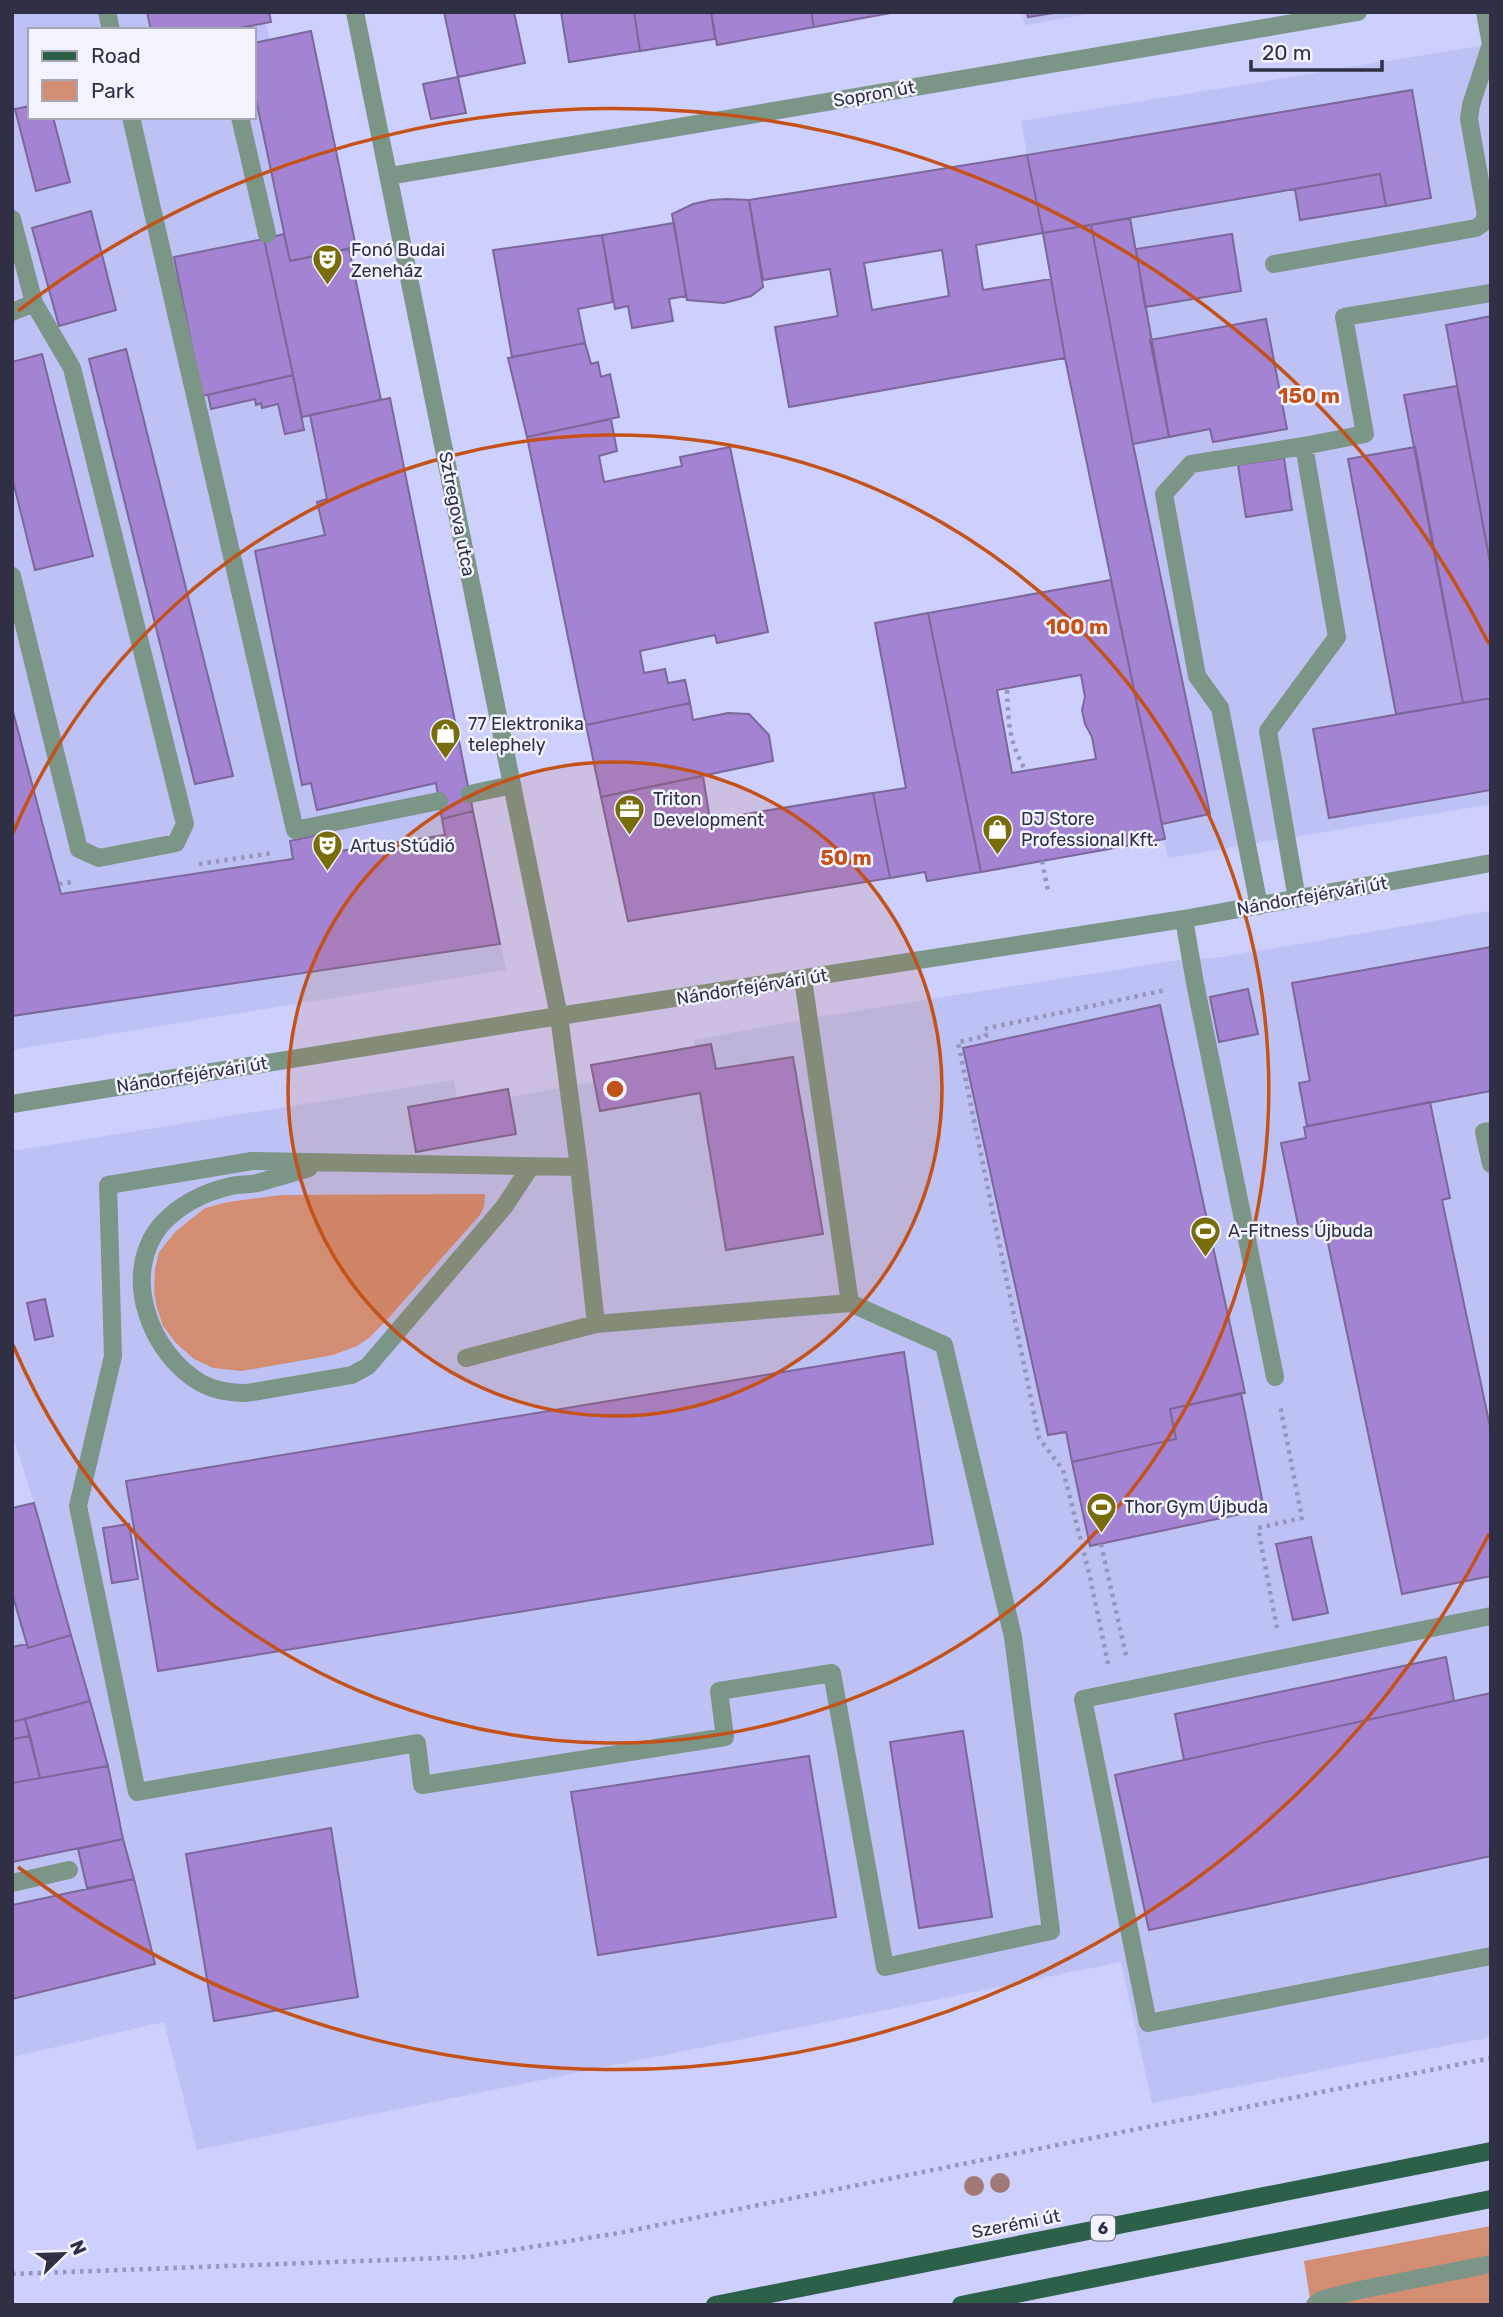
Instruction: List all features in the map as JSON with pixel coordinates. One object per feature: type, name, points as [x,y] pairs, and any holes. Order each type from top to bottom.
[{"type":"main road","name":"Szerémi út","points":[[715,2305],[1491,2151]]},
{"type":"main road","points":[[961,2305],[1491,2199]]},
{"type":"street","name":"Sztregova utca","points":[[355,12],[559,1016],[596,1324]]},
{"type":"street","name":"Sopron út","points":[[389,176],[1358,12]]},
{"type":"street","points":[[1275,264],[1476,228],[1483,223],[1486,215],[1469,119],[1490,44],[1485,12]]},
{"type":"street","points":[[131,119],[295,830],[439,801]]},
{"type":"street","points":[[240,119],[267,234]]},
{"type":"street","points":[[12,219],[34,303],[72,368],[185,824],[176,843],[99,858],[79,849],[12,576]]},
{"type":"street","points":[[1259,906],[1220,708],[1197,676],[1164,494],[1191,464],[1365,434],[1344,317],[1491,293]]},
{"type":"street","points":[[12,312],[34,303]]},
{"type":"street","points":[[1297,899],[1268,732],[1336,637],[1304,446]]},
{"type":"street","points":[[470,794],[512,785]]},
{"type":"street","name":"Nándorfejérvári út","points":[[12,1104],[1184,919],[1491,863]]},
{"type":"street","points":[[1184,919],[1275,1377]]},
{"type":"street","points":[[803,979],[850,1303]]},
{"type":"street","points":[[1491,1131],[1484,1132],[1491,1164]]},
{"type":"street","points":[[466,1358],[596,1324],[850,1303],[944,1345],[1013,1637],[1051,1931],[885,1967],[832,1673],[719,1691],[725,1737],[422,1785],[417,1743],[137,1792],[78,1506],[113,1356],[108,1185],[252,1161],[579,1167]]},
{"type":"street","points":[[329,1162],[254,1184],[232,1186],[203,1194],[182,1207],[161,1226],[144,1260],[146,1308],[162,1347],[175,1363],[201,1384],[230,1393],[247,1394],[352,1375],[368,1366],[504,1206],[531,1166]]},
{"type":"street","points":[[1491,1616],[1083,1699],[1148,2023],[1491,1956]]},
{"type":"street","points":[[12,1884],[69,1870]]},
{"type":"street","points":[[1315,2305],[1321,2300],[1355,2291],[1491,2264]]},
{"type":"path","points":[[1007,690],[1009,730],[1016,754],[1026,771]]},
{"type":"path","points":[[1042,861],[1048,891]]},
{"type":"path","points":[[1114,1693],[1090,1577],[1063,1470],[1039,1438],[958,1042],[986,1036],[984,1029],[1195,983]]},
{"type":"path","points":[[1275,1377],[1302,1518],[1258,1528],[1282,1657]]},
{"type":"path","points":[[1101,1544],[1134,1688]]},
{"type":"path","points":[[12,2274],[469,2257],[619,2233],[1491,2057]]},
{"type":"shaded area","points":[[12,12],[269,12],[266,23],[270,40],[311,31],[356,247],[349,249],[381,400],[390,398],[506,970],[12,1050]]},
{"type":"shaded area","points":[[1022,12],[1101,12],[1025,25]]},
{"type":"shaded area","points":[[1491,44],[1491,804],[1168,858],[1065,358],[1021,121]]},
{"type":"shaded area","points":[[1491,911],[1491,2037],[1152,2103],[1121,1962],[197,2150],[164,2022],[12,2057],[12,1508],[34,1502],[12,1434],[12,1151],[454,1080],[457,1098],[508,1089],[510,1097],[594,1082],[591,1065],[694,1047],[694,1040],[824,1016],[1172,961],[1223,957]],"holes":[[[281,1195],[480,1215],[385,1322],[213,1368],[194,1359],[176,1343],[163,1326],[154,1292],[159,1252],[176,1231],[205,1208]]]},
{"type":"green space","points":[[485,1194],[480,1215],[385,1322],[357,1346],[333,1355],[242,1371],[213,1368],[194,1359],[176,1343],[163,1326],[154,1292],[159,1252],[176,1231],[205,1208],[281,1195]]},
{"type":"green space","points":[[1491,2226],[1491,2305],[1311,2305],[1304,2261]]},
{"type":"building","points":[[147,12],[269,12],[271,22],[240,28],[151,28]]},
{"type":"building","points":[[444,12],[514,12],[525,63],[458,77]]},
{"type":"building","points":[[561,12],[634,12],[640,51],[569,62]]},
{"type":"building","points":[[634,12],[711,12],[715,39],[640,51]]},
{"type":"building","points":[[711,12],[811,12],[814,27],[717,45]]},
{"type":"building","points":[[811,12],[896,12],[814,27]]},
{"type":"building","points":[[1027,12],[1060,12],[1028,17]]},
{"type":"building","points":[[311,31],[356,247],[290,261],[256,100],[256,43]]},
{"type":"building","points":[[458,77],[466,113],[431,119],[423,84]]},
{"type":"building","points":[[1412,90],[1431,198],[1386,206],[1380,174],[1043,233],[1027,155]]},
{"type":"building","points":[[28,106],[28,119],[54,119],[70,182],[36,191],[15,109]]},
{"type":"building","points":[[1027,155],[1043,233],[976,245],[983,290],[1051,279],[1065,358],[789,407],[775,327],[838,316],[830,269],[763,280],[749,200]],"holes":[[[942,250],[949,296],[872,310],[864,263]]]},
{"type":"building","points":[[1380,174],[1386,206],[1300,220],[1295,189]]},
{"type":"building","points":[[727,199],[749,200],[763,287],[751,296],[724,303],[687,300],[672,214],[693,204]]},
{"type":"building","points":[[91,211],[116,310],[59,326],[32,228]]},
{"type":"building","points":[[1130,218],[1169,437],[1133,444],[1091,225]]},
{"type":"building","points":[[674,223],[686,296],[669,299],[673,321],[632,328],[628,306],[615,309],[602,235]]},
{"type":"building","points":[[1091,225],[1133,444],[1210,814],[1162,824],[1065,358],[1043,233]]},
{"type":"building","points":[[284,234],[290,261],[349,249],[381,400],[302,417],[264,239]]},
{"type":"building","points":[[1232,234],[1241,291],[1145,307],[1136,249]]},
{"type":"building","points":[[602,235],[613,302],[578,309],[585,343],[512,357],[493,250]]},
{"type":"building","points":[[264,239],[293,375],[202,396],[174,257]]},
{"type":"building","points":[[1491,316],[1491,568],[1446,325]]},
{"type":"building","points":[[1266,319],[1287,429],[1213,442],[1210,429],[1169,437],[1150,340]]},
{"type":"building","points":[[585,343],[591,364],[598,362],[601,377],[610,374],[619,417],[527,437],[508,358]]},
{"type":"building","points":[[126,349],[233,776],[195,784],[89,359]]},
{"type":"building","points":[[42,354],[93,556],[35,570],[12,477],[12,362]]},
{"type":"building","points":[[293,375],[304,430],[285,434],[278,404],[262,408],[261,403],[256,405],[255,399],[211,409],[208,395]]},
{"type":"building","points":[[1457,386],[1491,568],[1491,698],[1463,703],[1404,395]]},
{"type":"building","points":[[390,398],[473,811],[442,819],[436,783],[317,810],[311,783],[302,785],[255,551],[325,535],[317,502],[327,499],[310,415]]},
{"type":"building","points":[[611,419],[617,451],[599,456],[604,482],[682,466],[680,457],[730,447],[768,632],[717,643],[715,635],[640,651],[644,673],[665,669],[668,683],[685,680],[690,703],[586,725],[527,437]]},
{"type":"building","points":[[1415,447],[1463,703],[1396,714],[1348,459]]},
{"type":"building","points":[[1284,458],[1292,510],[1246,517],[1238,465]]},
{"type":"building","points":[[1111,580],[1165,839],[981,872],[928,613]],"holes":[[[1081,675],[1085,697],[1082,710],[1092,737],[1096,759],[1012,773],[997,690]]]},
{"type":"building","points":[[928,613],[981,872],[927,881],[925,872],[890,878],[873,793],[906,788],[875,623]]},
{"type":"building","points":[[1491,698],[1491,790],[1329,818],[1313,729]]},
{"type":"building","points":[[690,703],[693,720],[728,713],[749,714],[769,735],[773,761],[601,797],[586,725]]},
{"type":"building","points":[[12,708],[61,894],[293,859],[290,841],[317,835],[320,854],[445,835],[442,819],[473,811],[500,944],[12,1016]]},
{"type":"building","points":[[703,776],[710,820],[873,793],[890,878],[628,921],[601,797]]},
{"type":"building","points":[[1491,947],[1491,1091],[1307,1126],[1299,1083],[1310,1081],[1292,983]]},
{"type":"building","points":[[1248,989],[1258,1034],[1219,1042],[1210,997]]},
{"type":"building","points":[[1160,1005],[1245,1393],[1170,1409],[1176,1439],[1072,1462],[1066,1432],[1048,1435],[963,1048]]},
{"type":"building","points":[[711,1044],[716,1069],[793,1057],[823,1234],[726,1250],[700,1093],[600,1111],[591,1065]]},
{"type":"building","points":[[508,1089],[516,1134],[416,1152],[408,1107]]},
{"type":"building","points":[[1430,1102],[1450,1198],[1442,1200],[1491,1431],[1491,1576],[1402,1594],[1324,1224],[1299,1229],[1281,1143],[1306,1138],[1304,1127]]},
{"type":"building","points":[[45,1299],[53,1336],[35,1340],[27,1303]]},
{"type":"building","points":[[904,1352],[933,1544],[158,1671],[126,1481]]},
{"type":"building","points":[[1241,1393],[1264,1509],[1090,1546],[1072,1462],[1176,1439],[1170,1409]]},
{"type":"building","points":[[34,1503],[71,1635],[28,1648],[12,1593],[12,1508]]},
{"type":"building","points":[[129,1524],[138,1579],[112,1583],[103,1528]]},
{"type":"building","points":[[1311,1537],[1328,1613],[1293,1620],[1276,1544]]},
{"type":"building","points":[[71,1635],[90,1701],[12,1722],[12,1647],[27,1644],[28,1648]]},
{"type":"building","points":[[1446,1657],[1454,1701],[1184,1760],[1175,1714]]},
{"type":"building","points":[[1491,1693],[1491,1856],[1149,1930],[1115,1775]]},
{"type":"building","points":[[90,1701],[108,1766],[40,1778],[25,1719]]},
{"type":"building","points":[[25,1719],[30,1736],[12,1739],[12,1722]]},
{"type":"building","points":[[963,1731],[992,1917],[919,1928],[890,1742]]},
{"type":"building","points":[[30,1736],[40,1778],[12,1783],[12,1739]]},
{"type":"building","points":[[809,1756],[836,1917],[598,1955],[571,1792]]},
{"type":"building","points":[[108,1766],[123,1839],[12,1862],[12,1783]]},
{"type":"building","points":[[331,1828],[358,1997],[214,2021],[186,1854]]},
{"type":"building","points":[[123,1839],[134,1879],[87,1888],[78,1849]]},
{"type":"building","points":[[134,1879],[155,1964],[12,1999],[12,1905]]},
{"type":"place","name":"Fonó Budai Zeneház","points":[[328,287]]},
{"type":"place","name":"77 Elektronika telephely","points":[[445,761]]},
{"type":"place","name":"Triton Development","points":[[630,836]]},
{"type":"place","name":"DJ Store Professional Kft.","points":[[998,856]]},
{"type":"place","name":"Artus Stúdió","points":[[327,873]]},
{"type":"place","name":"A-Fitness Újbuda","points":[[1205,1258]]},
{"type":"place","name":"Thor Gym Újbuda","points":[[1101,1534]]}]
